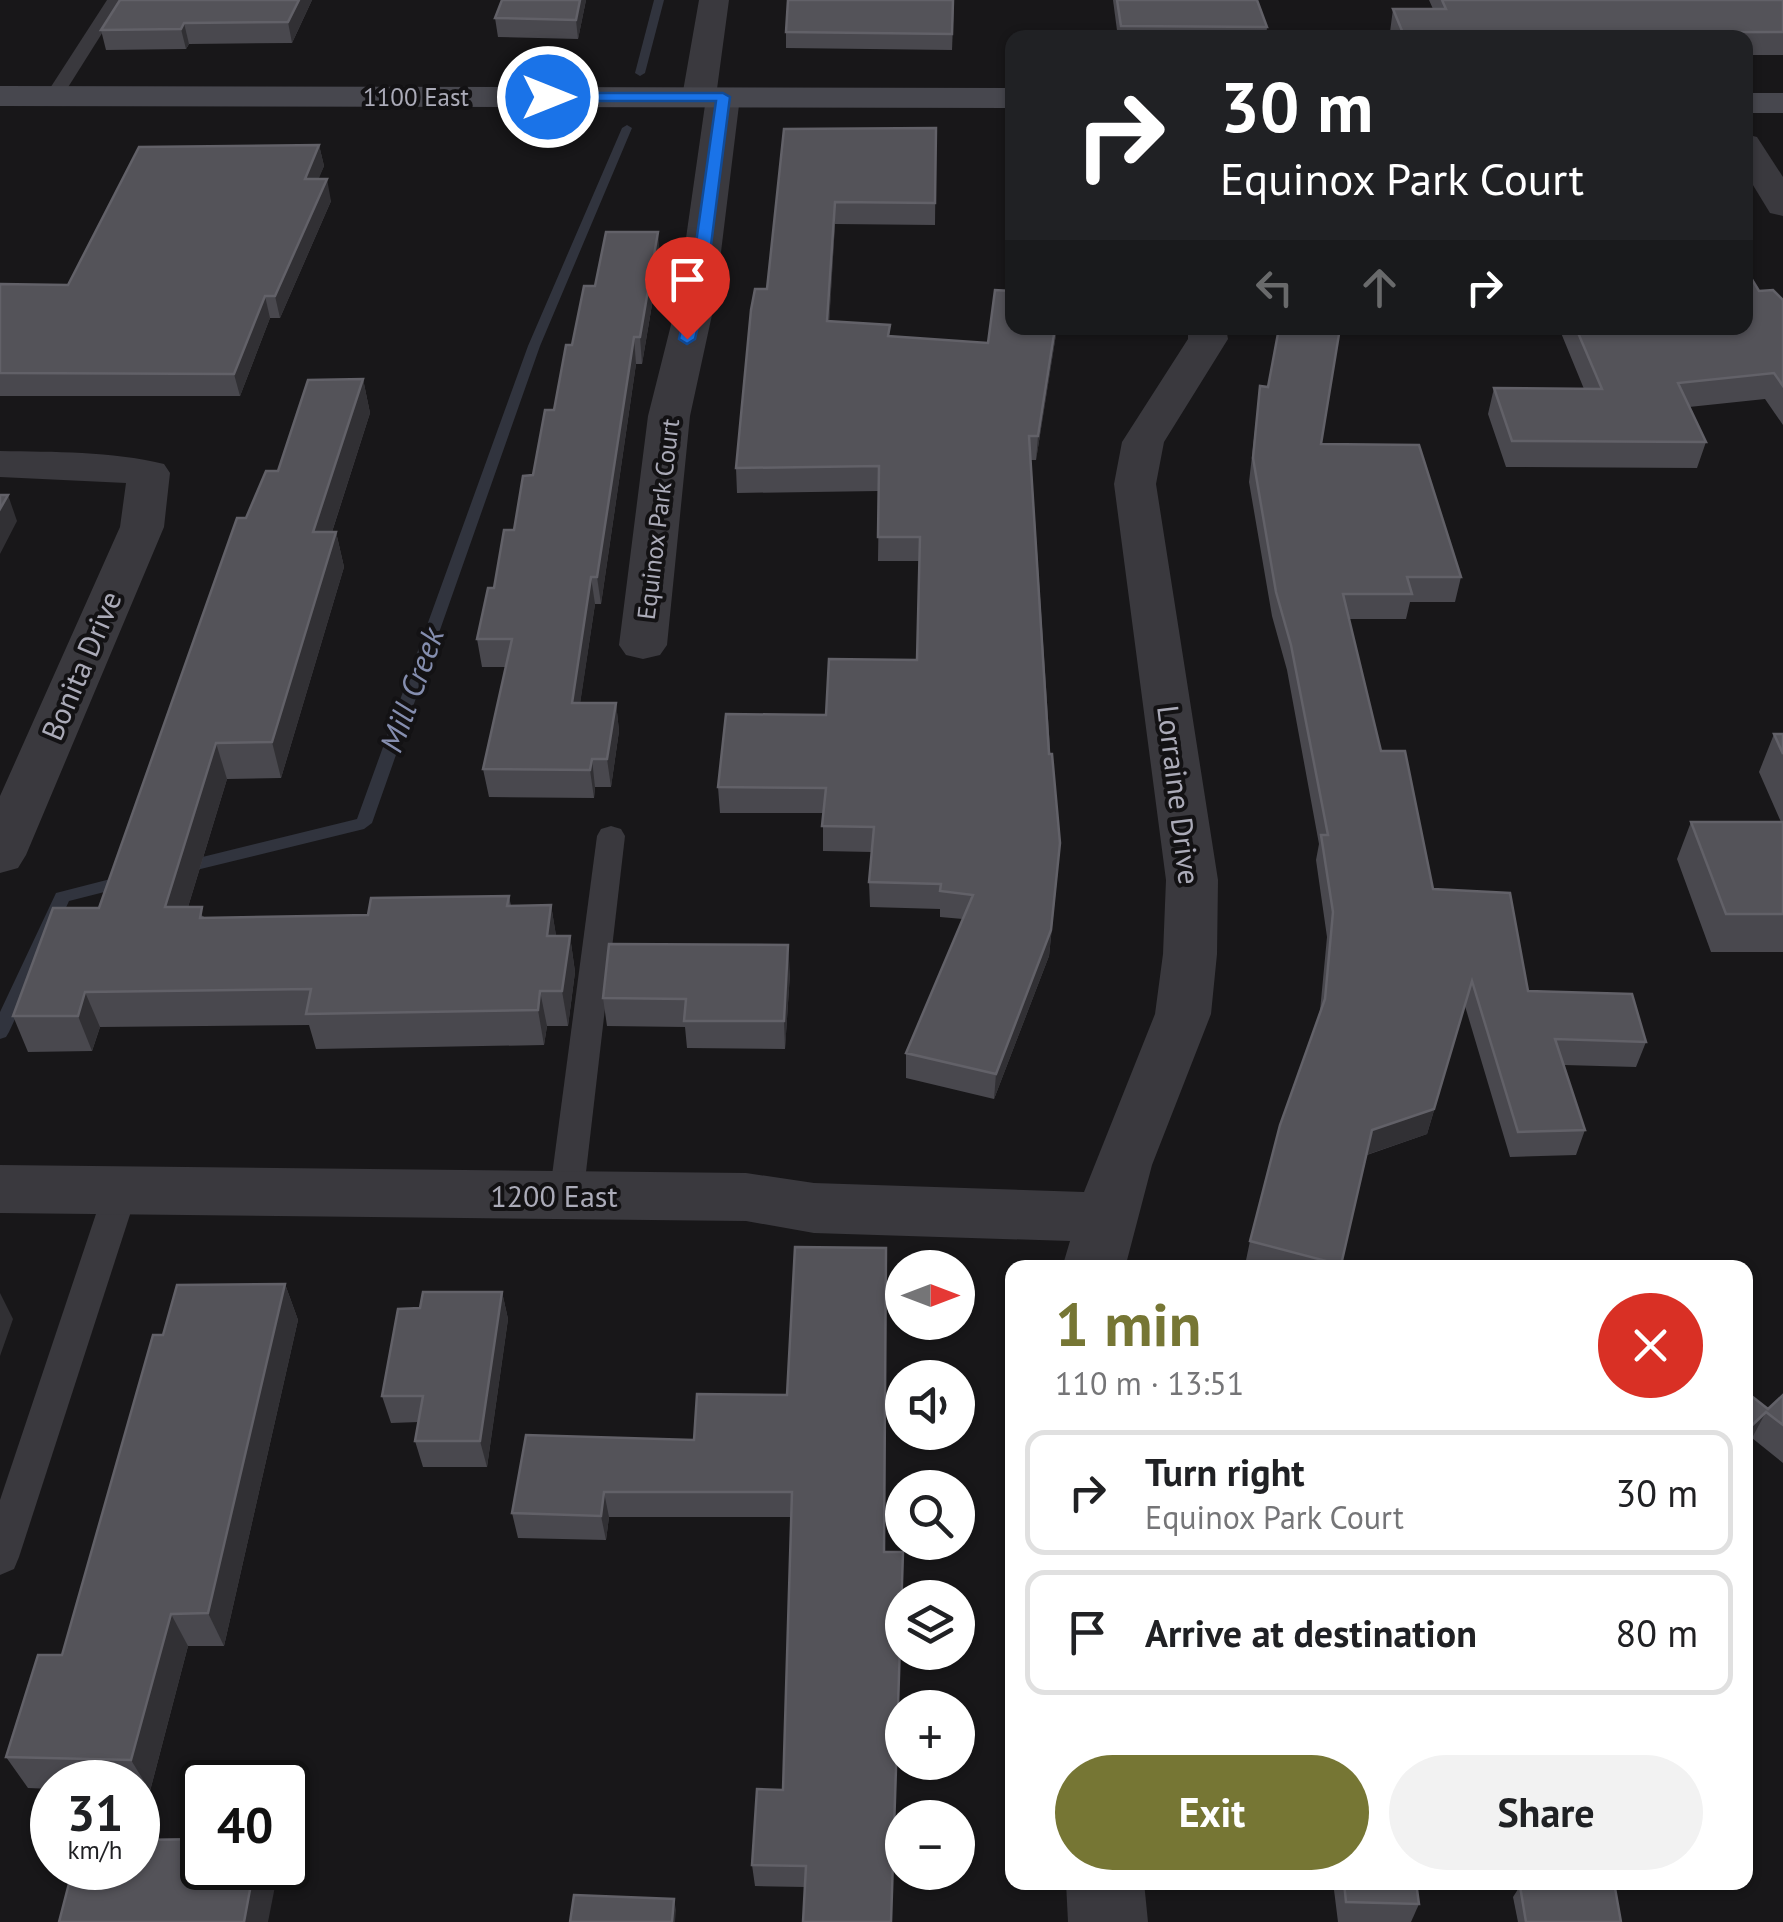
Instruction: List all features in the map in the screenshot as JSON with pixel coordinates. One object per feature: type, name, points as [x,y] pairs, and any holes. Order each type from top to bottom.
[{"type":"street","name":"Equinox Park Court","points":[[643,644],[669,416],[696,300],[714,0]]},
{"type":"street","name":"1100 East","points":[[0,96],[1005,98]]},
{"type":"street","points":[[1753,103],[1783,102]]},
{"type":"street","points":[[1753,157],[1783,205]]},
{"type":"street","name":"Lorraine Drive","points":[[1100,1242],[1122,1165],[1183,1014],[1192,880],[1136,484],[1143,442],[1208,335]]},
{"type":"street","name":"Bonita Drive","points":[[0,464],[74,464],[149,474],[142,526],[0,856]]},
{"type":"street","name":"1200 East","points":[[0,1189],[746,1197],[1100,1242]]},
{"type":"street","points":[[1106,1890],[1108,1922]]},
{"type":"lane","points":[[54,96],[115,0]]},
{"type":"lane","points":[[566,1198],[610,836]]},
{"type":"lane","points":[[0,1557],[120,1193]]},
{"type":"building","points":[[120,0],[299,0],[288,22],[184,23],[181,29],[101,30]]},
{"type":"building","points":[[502,0],[580,0],[576,20],[495,18]]},
{"type":"building","points":[[788,0],[953,0],[952,34],[786,32]]},
{"type":"building","points":[[1117,0],[1257,0],[1267,27],[1121,26]]},
{"type":"building","points":[[1442,0],[1783,0],[1783,32],[1402,30],[1393,9],[1446,9]]},
{"type":"building","points":[[936,128],[935,203],[835,202],[827,321],[890,325],[888,336],[988,343],[995,290],[1005,291],[1005,335],[1054,335],[1038,436],[1029,436],[1049,754],[1060,843],[1051,930],[996,1074],[906,1053],[973,895],[940,891],[941,884],[869,882],[874,827],[822,826],[826,788],[718,787],[726,714],[826,715],[829,659],[917,660],[920,537],[878,537],[879,466],[736,468],[751,310],[755,289],[767,289],[784,129]]},
{"type":"building","points":[[319,145],[305,179],[327,179],[275,296],[265,296],[234,374],[0,373],[0,284],[68,285],[139,147]]},
{"type":"building","points":[[606,232],[658,232],[640,337],[634,337],[597,577],[591,577],[572,703],[616,703],[607,759],[592,759],[590,770],[483,769],[512,639],[477,639],[488,588],[494,588],[504,530],[514,530],[523,476],[533,475],[545,410],[554,410],[566,345],[572,345],[584,286],[595,286]]},
{"type":"building","points":[[1753,281],[1759,291],[1773,290],[1783,300],[1783,386],[1774,373],[1678,383],[1706,442],[1512,441],[1494,388],[1602,389],[1579,335],[1753,335]]},
{"type":"building","points":[[1278,335],[1339,335],[1321,444],[1419,445],[1461,577],[1407,577],[1412,594],[1343,594],[1381,751],[1405,751],[1433,889],[1510,893],[1528,991],[1632,994],[1646,1042],[1555,1039],[1585,1130],[1518,1132],[1472,981],[1434,1109],[1372,1130],[1342,1260],[1322,1260],[1250,1241],[1280,1125],[1325,999],[1333,912],[1321,835],[1328,835],[1291,645],[1276,592],[1253,458],[1260,386],[1268,387]]},
{"type":"building","points":[[363,379],[313,532],[336,532],[272,742],[216,743],[165,907],[202,907],[200,918],[368,915],[371,898],[509,896],[507,906],[551,905],[547,936],[570,936],[562,991],[540,991],[538,1010],[306,1014],[311,989],[85,992],[78,1016],[13,1016],[53,908],[99,908],[237,518],[246,518],[266,471],[278,471],[308,380]]},
{"type":"building","points":[[1774,734],[1783,734],[1783,754]]},
{"type":"building","points":[[1691,822],[1783,822],[1783,914],[1726,914]]},
{"type":"building","points":[[609,944],[788,945],[784,1021],[684,1021],[686,999],[603,998]]},
{"type":"building","points":[[795,1247],[886,1248],[884,1552],[885,1560],[903,1560],[902,1580],[885,1580],[885,1670],[899,1670],[899,1690],[885,1690],[885,1780],[896,1780],[895,1800],[885,1800],[885,1890],[892,1890],[891,1922],[803,1922],[806,1866],[752,1865],[757,1789],[783,1790],[792,1492],[604,1492],[601,1516],[512,1513],[526,1435],[694,1440],[697,1394],[787,1395]]},
{"type":"building","points":[[285,1284],[208,1613],[171,1614],[131,1760],[6,1757],[38,1655],[62,1655],[153,1335],[163,1335],[177,1285]]},
{"type":"building","points":[[423,1292],[502,1292],[480,1441],[415,1441],[423,1396],[382,1396],[398,1309],[420,1308]]},
{"type":"building","points":[[1783,1395],[1783,1425],[1766,1412],[1753,1424],[1753,1397],[1768,1409]]},
{"type":"building","points":[[180,1839],[180,1890],[250,1890],[244,1922],[59,1922],[67,1890],[160,1890],[160,1840]]},
{"type":"building","points":[[1345,1890],[1417,1890],[1419,1904],[1346,1902]]},
{"type":"building","points":[[1521,1890],[1615,1890],[1621,1922],[1526,1922]]},
{"type":"building","points":[[574,1895],[674,1899],[672,1922],[570,1922]]},
{"type":"waterway","name":"Mill Creek","points":[[640,73],[659,0]]},
{"type":"waterway","name":"Mill Creek","points":[[180,868],[364,823],[534,346],[627,128]]},
{"type":"waterway","name":"Mill Creek","points":[[0,1032],[62,897],[130,880]]},
{"type":"route","points":[[548,97],[723,97],[696,300],[687,339]]}]
